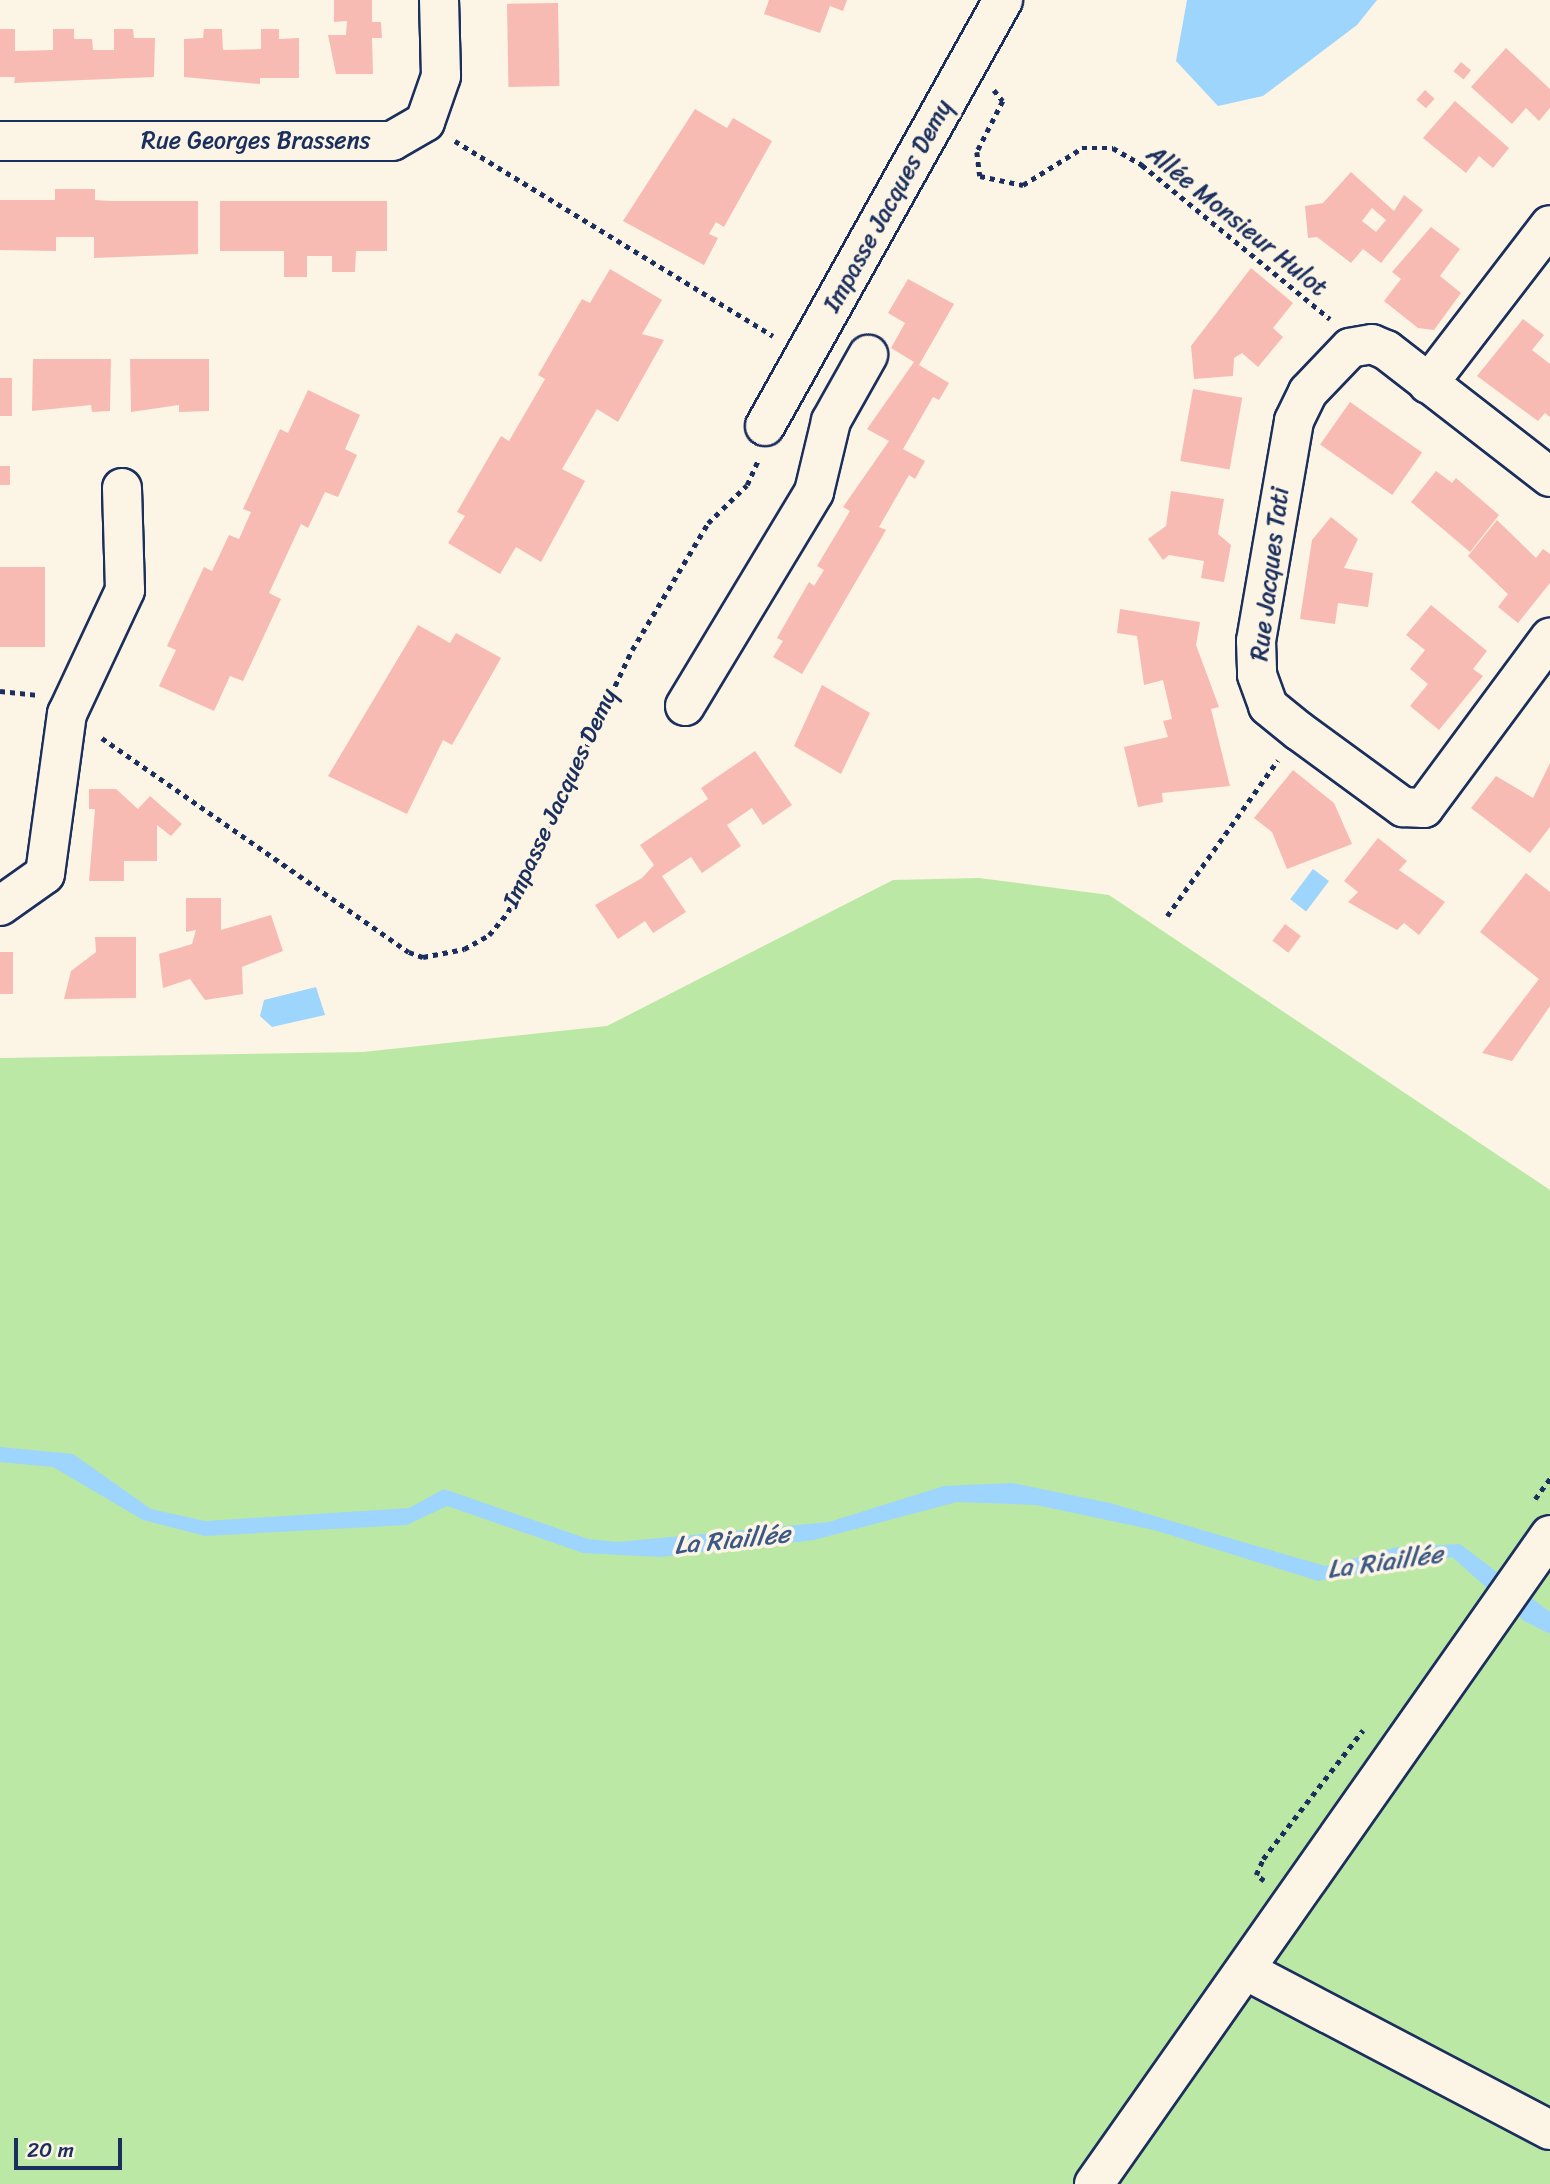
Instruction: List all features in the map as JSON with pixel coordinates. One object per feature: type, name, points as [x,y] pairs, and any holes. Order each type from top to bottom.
[{"type":"street","points":[[425,122],[441,76],[439,0]]},
{"type":"street","name":"Impasse Jacques Demy","points":[[769,419],[1003,0]]},
{"type":"street","name":"Rue Georges Brassens","points":[[0,141],[392,141],[425,122]]},
{"type":"street","points":[[1428,384],[1550,226]]},
{"type":"street","points":[[1350,348],[1372,344],[1386,350],[1550,477]]},
{"type":"street","name":"Rue Jacques Tati","points":[[1350,348],[1308,391],[1294,421],[1256,641],[1257,675],[1268,706],[1403,807],[1424,808],[1550,638]]},
{"type":"street","points":[[685,706],[814,492],[827,439],[868,355]]},
{"type":"street","points":[[769,419],[827,439]]},
{"type":"street","points":[[0,906],[45,874],[67,713],[125,590],[122,488]]},
{"type":"street","points":[[1094,2184],[1542,1547]]},
{"type":"street","points":[[1245,1970],[1550,2130]]},
{"type":"path","name":"Allée Monsieur Hulot","points":[[965,69],[1003,101],[977,152],[980,176],[1023,185],[1082,149],[1113,149],[1269,267],[1338,325],[1350,348]]},
{"type":"path","points":[[425,122],[804,355]]},
{"type":"path","name":"Impasse Jacques Demy","points":[[67,713],[409,952],[423,957],[464,949],[489,935],[508,912],[632,650],[708,523],[756,474],[769,419]]},
{"type":"path","points":[[1167,916],[1298,731]]},
{"type":"green space","points":[[979,878],[1109,895],[1550,1190],[1550,2184],[0,2184],[0,1058],[363,1052],[607,1026],[893,880]]},
{"type":"water","points":[[1187,0],[1377,0],[1357,25],[1263,96],[1218,106],[1176,61]]},
{"type":"water","points":[[1313,869],[1329,881],[1306,911],[1290,899]]},
{"type":"water","points":[[316,987],[325,1015],[272,1027],[260,1016],[264,1000]]},
{"type":"water","name":"La Riaillée","points":[[0,1447],[73,1454],[151,1509],[205,1521],[409,1508],[444,1489],[588,1539],[618,1542],[829,1522],[944,1486],[1012,1483],[1110,1503],[1325,1566],[1397,1547],[1460,1544],[1550,1612],[1550,1634],[1524,1621],[1452,1557],[1318,1581],[1154,1530],[1036,1505],[957,1502],[814,1540],[660,1557],[583,1553],[447,1506],[407,1525],[205,1536],[143,1520],[53,1467],[0,1462]]},
{"type":"building","points":[[334,0],[372,0],[372,22],[381,22],[382,38],[372,38],[373,74],[336,74],[328,35],[346,35],[347,21],[334,22]]},
{"type":"building","points":[[769,0],[847,0],[843,11],[830,6],[820,33],[764,14]]},
{"type":"building","points":[[558,3],[559,86],[508,87],[507,4]]},
{"type":"building","points":[[0,29],[15,29],[15,51],[53,50],[53,29],[74,29],[74,39],[92,39],[93,50],[114,50],[114,29],[133,29],[134,38],[155,38],[154,77],[14,83],[15,77],[0,77]]},
{"type":"building","points":[[204,29],[222,29],[223,50],[261,49],[261,29],[279,29],[279,39],[299,38],[299,78],[260,78],[260,84],[184,77],[184,39],[203,38]]},
{"type":"building","points":[[1506,48],[1550,89],[1550,108],[1539,121],[1526,108],[1512,124],[1471,87]]},
{"type":"building","points":[[1461,62],[1471,70],[1464,80],[1453,71]]},
{"type":"building","points":[[1425,90],[1435,99],[1426,108],[1416,100]]},
{"type":"building","points":[[1455,101],[1509,148],[1493,168],[1479,156],[1466,173],[1423,138]]},
{"type":"building","points":[[695,109],[727,128],[733,118],[772,141],[724,227],[716,222],[709,234],[718,238],[704,265],[623,221]]},
{"type":"building","points":[[1351,172],[1394,211],[1404,195],[1423,210],[1381,263],[1363,249],[1351,263],[1317,237],[1308,238],[1305,206],[1323,203]],"holes":[[[1372,208],[1386,220],[1376,232],[1362,221]]]},
{"type":"building","points":[[55,189],[95,189],[95,200],[198,201],[198,254],[94,258],[94,237],[56,237],[56,251],[0,250],[0,200],[55,200]]},
{"type":"building","points":[[220,201],[387,201],[387,251],[356,251],[355,272],[332,272],[332,256],[307,256],[307,277],[284,277],[284,251],[220,251]]},
{"type":"building","points":[[1431,227],[1460,249],[1440,276],[1461,293],[1434,330],[1418,328],[1384,301],[1401,279],[1392,272]]},
{"type":"building","points":[[1251,268],[1293,303],[1273,328],[1283,337],[1258,367],[1242,353],[1234,358],[1233,376],[1194,379],[1191,346]]},
{"type":"building","points":[[610,269],[662,300],[642,334],[664,340],[618,422],[597,409],[562,469],[585,481],[541,562],[516,547],[500,574],[448,543],[465,516],[457,512],[501,436],[509,441],[545,379],[538,375],[582,299],[590,303]]},
{"type":"building","points":[[908,279],[954,304],[919,365],[949,383],[939,400],[933,397],[903,449],[925,461],[915,479],[909,475],[879,527],[886,530],[802,674],[773,657],[783,641],[777,638],[809,582],[814,586],[824,570],[817,566],[850,511],[843,507],[889,441],[867,429],[914,362],[891,348],[905,323],[888,313]]},
{"type":"building","points":[[1523,319],[1544,335],[1532,350],[1550,364],[1550,417],[1545,413],[1538,421],[1477,376]]},
{"type":"building","points":[[33,359],[111,359],[110,411],[92,412],[91,405],[32,411]]},
{"type":"building","points":[[130,359],[209,359],[209,411],[179,412],[179,405],[131,412]]},
{"type":"building","points":[[0,378],[12,378],[12,416],[0,416]]},
{"type":"building","points":[[1193,389],[1242,398],[1230,470],[1180,461]]},
{"type":"building","points":[[308,390],[360,415],[345,449],[357,455],[338,497],[325,492],[308,528],[301,524],[269,593],[281,599],[243,681],[230,676],[214,711],[159,686],[176,650],[167,646],[204,567],[212,571],[229,535],[239,539],[251,512],[243,509],[280,429],[288,433]]},
{"type":"building","points":[[1350,402],[1422,452],[1392,495],[1320,445]]},
{"type":"building","points":[[0,466],[10,466],[10,485],[0,485]]},
{"type":"building","points":[[1436,471],[1452,483],[1456,478],[1499,515],[1470,552],[1411,502]]},
{"type":"building","points":[[1171,491],[1224,499],[1218,534],[1231,545],[1224,582],[1201,578],[1204,561],[1169,555],[1163,560],[1148,539],[1166,526]]},
{"type":"building","points":[[1331,517],[1358,539],[1344,568],[1373,573],[1368,607],[1338,603],[1335,624],[1300,619],[1312,540]]},
{"type":"building","points":[[1497,520],[1536,558],[1543,549],[1550,554],[1550,583],[1518,623],[1498,607],[1508,594],[1468,556]]},
{"type":"building","points":[[0,567],[45,567],[45,647],[0,647]]},
{"type":"building","points":[[1431,605],[1487,651],[1473,669],[1483,676],[1439,730],[1410,706],[1428,684],[1410,669],[1425,650],[1406,635]]},
{"type":"building","points":[[1120,609],[1200,622],[1196,645],[1219,707],[1211,709],[1230,786],[1162,793],[1163,802],[1138,807],[1124,747],[1168,737],[1163,721],[1172,719],[1163,680],[1144,685],[1137,636],[1117,633]]},
{"type":"building","points":[[418,625],[450,643],[456,633],[501,658],[452,745],[443,740],[407,814],[328,776]]},
{"type":"building","points":[[822,685],[870,713],[841,774],[794,746]]},
{"type":"building","points":[[755,751],[792,805],[763,825],[752,808],[727,825],[741,846],[702,873],[691,857],[662,876],[686,912],[653,933],[645,921],[618,939],[595,905],[642,878],[654,865],[640,845],[708,799],[701,788]]},
{"type":"building","points":[[1550,763],[1550,827],[1530,853],[1471,808],[1496,776],[1533,798]]},
{"type":"building","points":[[1293,770],[1334,803],[1352,844],[1287,869],[1272,832],[1254,818]]},
{"type":"building","points":[[89,789],[116,789],[138,809],[150,796],[182,824],[171,836],[157,825],[157,861],[124,861],[124,881],[89,881],[95,809],[89,809]]},
{"type":"building","points":[[1378,838],[1407,861],[1399,870],[1445,902],[1419,935],[1404,923],[1397,930],[1348,902],[1358,892],[1344,881]]},
{"type":"building","points":[[1526,873],[1550,892],[1550,1006],[1512,1061],[1482,1053],[1539,979],[1480,932]]},
{"type":"building","points":[[186,898],[221,898],[221,930],[271,915],[283,951],[242,967],[243,994],[205,1000],[190,979],[163,988],[159,954],[192,944],[196,930],[186,932]]},
{"type":"building","points":[[1285,924],[1301,936],[1288,953],[1272,941]]},
{"type":"building","points":[[95,937],[136,937],[136,998],[64,999],[71,971],[96,952]]},
{"type":"building","points":[[0,952],[13,952],[13,994],[0,994]]}]
